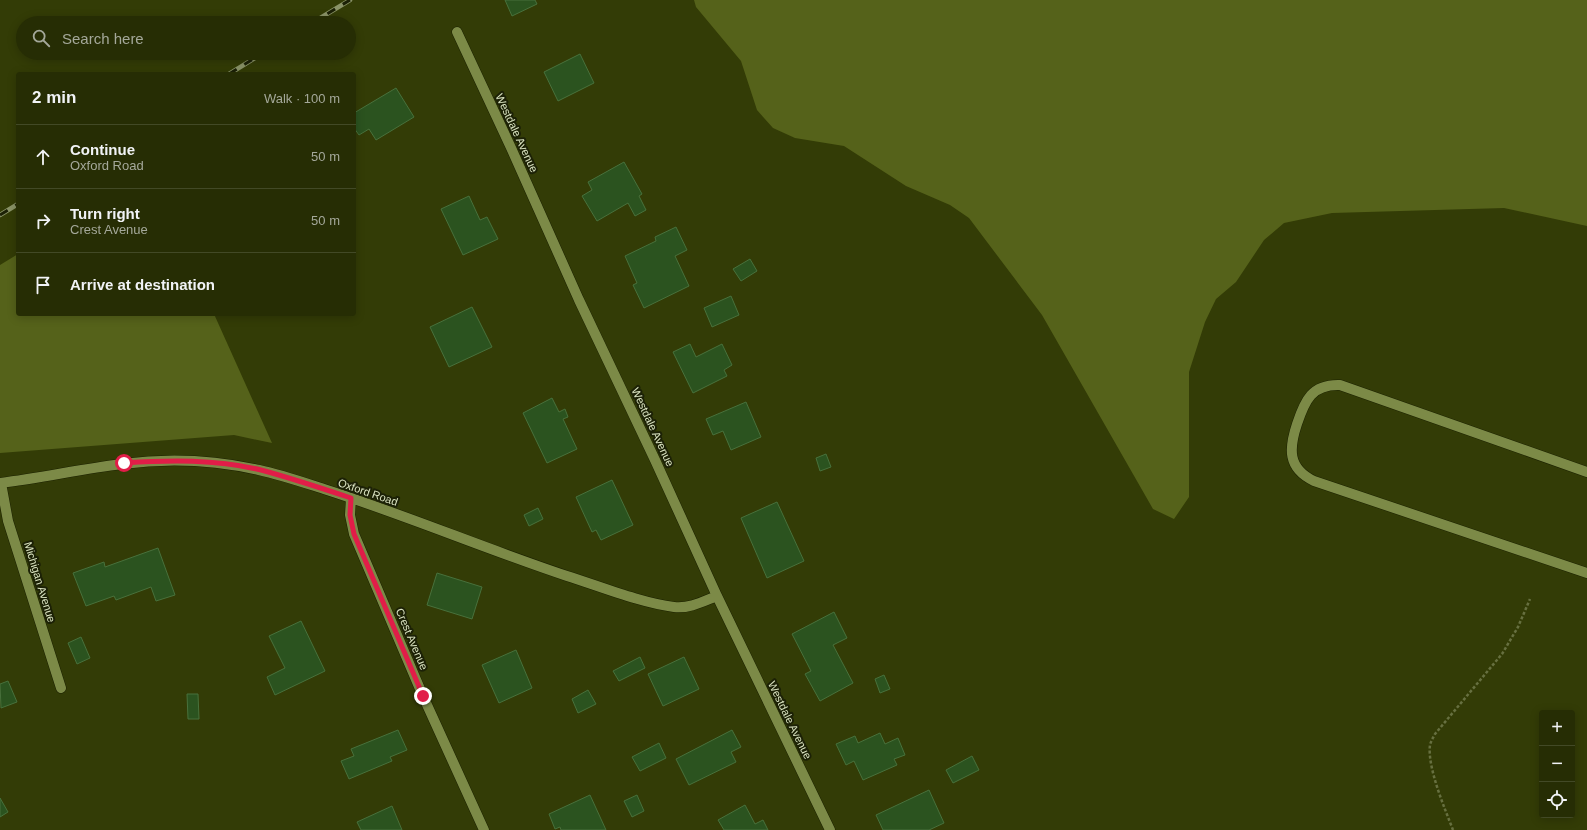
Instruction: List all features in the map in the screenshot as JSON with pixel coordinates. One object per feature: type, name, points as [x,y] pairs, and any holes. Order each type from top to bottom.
[{"type":"street","name":"Westdale Avenue","points":[[457,32],[717,596],[830,830]]},
{"type":"street","points":[[1587,472],[1340,385],[1333,384],[1320,388],[1310,396],[1303,407],[1293,436],[1291,450],[1294,463],[1298,469],[1302,474],[1314,480],[1587,573]]},
{"type":"street","name":"Oxford Road","points":[[0,483],[124,463],[160,461],[213,463],[260,470],[351,498],[535,565],[621,594],[674,607],[693,605],[717,596]]},
{"type":"street","name":"Michigan Avenue","points":[[0,483],[8,521],[61,688]]},
{"type":"street","name":"Crest Avenue","points":[[351,498],[350,515],[354,534],[423,696],[484,830]]},
{"type":"path","points":[[1453,830],[1442,801],[1431,763],[1430,747],[1432,740],[1435,734],[1502,654],[1513,637],[1530,599]]},
{"type":"green space","points":[[694,0],[1587,0],[1587,226],[1504,208],[1332,213],[1284,223],[1264,240],[1236,282],[1216,299],[1205,322],[1189,372],[1189,497],[1174,519],[1153,509],[1042,315],[969,218],[950,205],[906,186],[844,146],[795,138],[773,128],[757,110],[741,61],[696,7]]},
{"type":"green space","points":[[16,255],[16,316],[215,316],[272,443],[234,435],[0,453],[0,265]]},
{"type":"building","points":[[505,0],[535,0],[537,4],[512,16]]},
{"type":"building","points":[[580,54],[594,83],[558,101],[544,72]]},
{"type":"building","points":[[396,88],[414,117],[376,140],[369,129],[359,135],[356,131],[356,112]]},
{"type":"building","points":[[624,162],[642,194],[639,196],[646,210],[635,216],[628,203],[597,221],[582,196],[592,190],[588,182]]},
{"type":"building","points":[[469,196],[480,220],[487,217],[498,239],[463,255],[441,209]]},
{"type":"building","points":[[676,227],[687,250],[675,256],[689,286],[644,308],[633,285],[637,283],[625,256],[656,241],[655,237]]},
{"type":"building","points":[[750,259],[757,271],[741,281],[733,269]]},
{"type":"building","points":[[731,296],[739,315],[712,327],[704,308]]},
{"type":"building","points":[[472,307],[492,347],[449,367],[430,327]]},
{"type":"building","points":[[690,344],[696,357],[722,344],[732,365],[724,370],[727,376],[693,393],[673,352]]},
{"type":"building","points":[[552,398],[559,412],[565,409],[568,417],[563,419],[577,449],[547,463],[523,413]]},
{"type":"building","points":[[746,402],[761,437],[731,450],[723,431],[713,435],[706,419]]},
{"type":"building","points":[[826,454],[831,467],[820,471],[816,458]]},
{"type":"building","points":[[612,480],[633,525],[601,540],[596,530],[592,532],[576,497]]},
{"type":"building","points":[[777,502],[804,561],[767,578],[741,518]]},
{"type":"building","points":[[538,508],[543,519],[529,526],[524,515]]},
{"type":"building","points":[[158,548],[175,595],[156,601],[151,587],[116,600],[114,596],[86,606],[73,573],[104,562],[105,567]]},
{"type":"building","points":[[437,573],[482,587],[472,619],[427,605]]},
{"type":"building","points":[[834,612],[847,638],[833,645],[853,683],[820,701],[805,674],[811,671],[792,634]]},
{"type":"building","points":[[301,621],[325,671],[275,695],[267,677],[285,668],[269,636]]},
{"type":"building","points":[[81,637],[90,658],[77,664],[68,643]]},
{"type":"building","points":[[516,650],[532,688],[499,703],[482,665]]},
{"type":"building","points":[[640,657],[645,668],[619,681],[613,671]]},
{"type":"building","points":[[684,657],[699,689],[663,706],[648,674]]},
{"type":"building","points":[[884,675],[890,689],[880,693],[875,679]]},
{"type":"building","points":[[8,681],[17,702],[1,708],[0,684]]},
{"type":"building","points":[[588,690],[596,704],[578,713],[572,699]]},
{"type":"building","points":[[187,694],[198,694],[199,719],[188,719]]},
{"type":"building","points":[[398,730],[407,750],[390,757],[392,761],[349,779],[341,761],[354,756],[351,749]]},
{"type":"building","points":[[732,730],[741,747],[731,752],[736,762],[689,785],[676,759]]},
{"type":"building","points":[[880,733],[885,744],[898,738],[905,755],[894,759],[897,765],[863,780],[854,761],[846,765],[836,744],[855,736],[858,743]]},
{"type":"building","points":[[659,743],[666,758],[640,771],[632,757]]},
{"type":"building","points":[[972,756],[979,770],[953,783],[946,770]]},
{"type":"building","points":[[929,790],[944,823],[929,830],[883,830],[876,815]]},
{"type":"building","points":[[590,795],[606,830],[561,830],[560,827],[555,829],[549,814]]},
{"type":"building","points":[[637,795],[644,811],[632,817],[624,801]]},
{"type":"building","points":[[0,798],[8,812],[0,817]]},
{"type":"building","points":[[745,805],[755,824],[763,820],[768,830],[724,830],[718,820]]},
{"type":"building","points":[[392,806],[402,830],[361,830],[357,822]]},
{"type":"railway","points":[[324,16],[350,0]]},
{"type":"railway","points":[[232,72],[252,60]]},
{"type":"railway","points":[[0,215],[16,205]]},
{"type":"route","points":[[124,463],[160,461],[213,463],[236,466],[260,470],[351,498],[350,515],[354,534],[423,696]]}]
